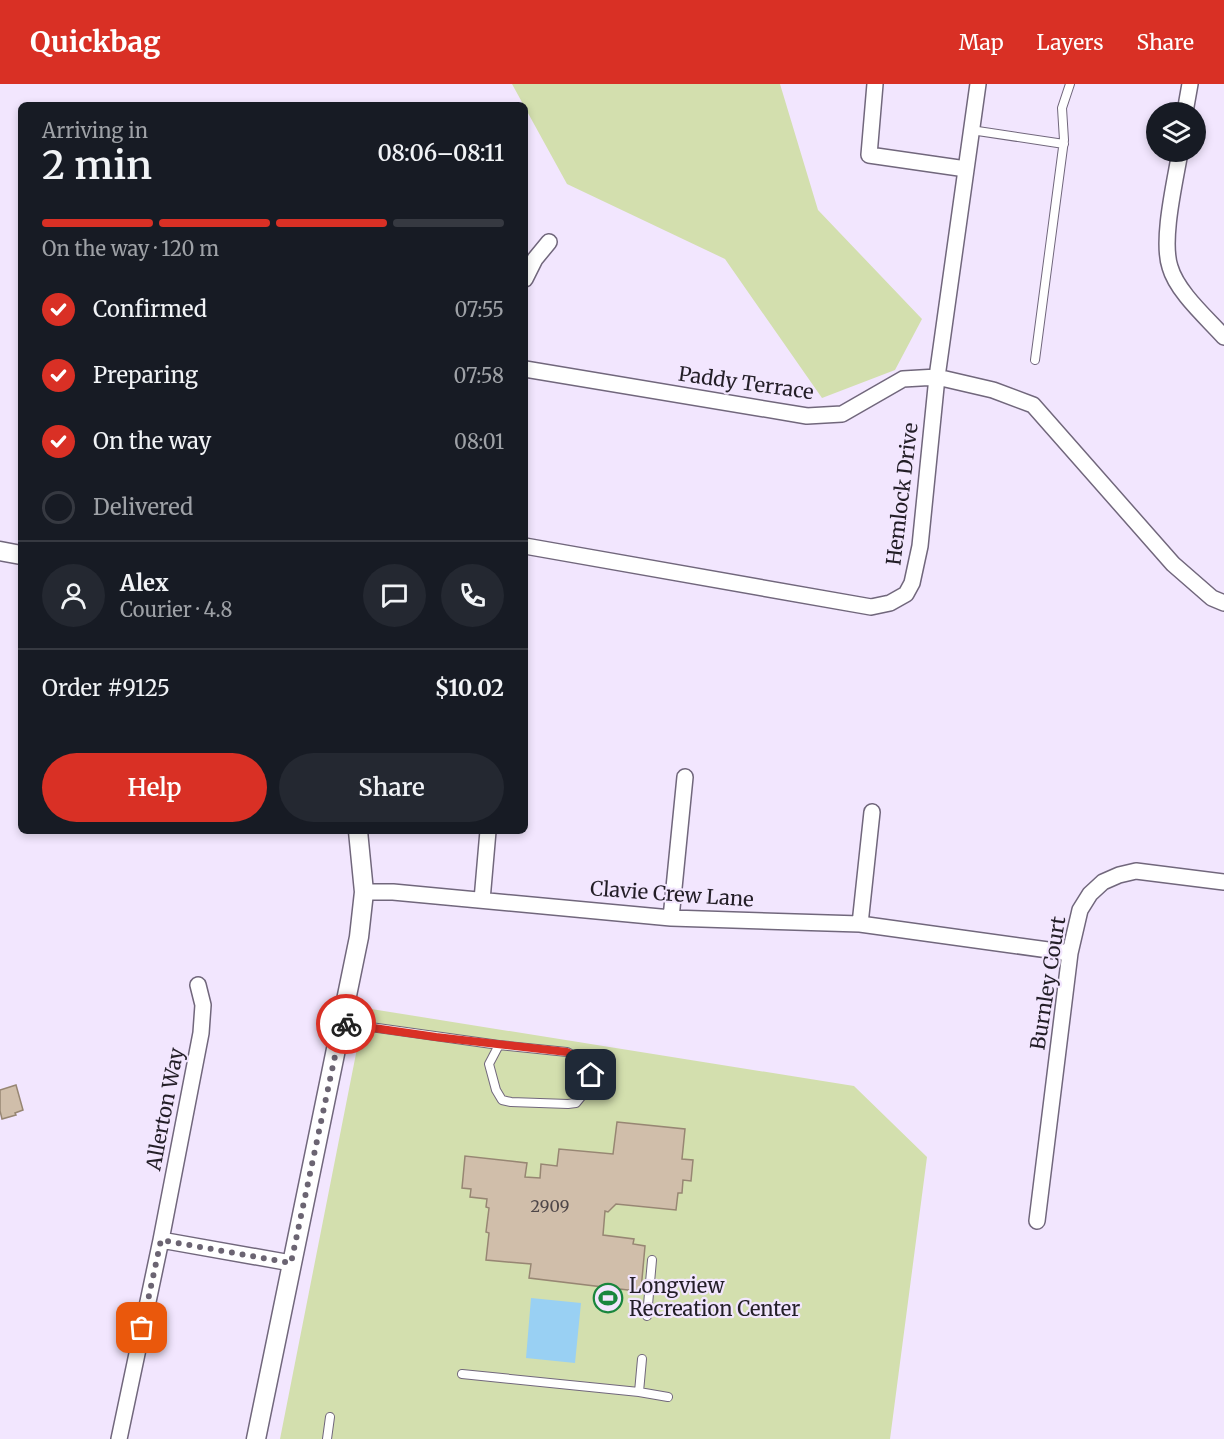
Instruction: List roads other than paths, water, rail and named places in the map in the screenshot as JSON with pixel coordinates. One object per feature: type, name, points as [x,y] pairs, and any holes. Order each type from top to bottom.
[{"type":"street","points":[[875,84],[869,155],[966,169]]},
{"type":"street","name":"Hemlock Drive","points":[[528,547],[871,606],[890,603],[906,594],[912,583],[920,546],[937,376],[978,84]]},
{"type":"street","points":[[1187,102],[1190,84]]},
{"type":"street","points":[[1179,162],[1166,248],[1170,269],[1185,294],[1224,337]]},
{"type":"street","points":[[528,273],[549,242]]},
{"type":"street","name":"Paddy Terrace","points":[[528,370],[807,416],[842,414],[903,379],[937,376],[993,390],[1033,405],[1173,564],[1212,598],[1224,603]]},
{"type":"street","points":[[0,551],[18,554]]},
{"type":"street","points":[[671,918],[685,777]]},
{"type":"street","points":[[860,924],[872,812]]},
{"type":"street","points":[[256,1439],[359,937],[364,892],[358,834]]},
{"type":"street","points":[[482,900],[489,834]]},
{"type":"street","name":"Burnley Court","points":[[1037,1221],[1070,953],[1080,910],[1090,894],[1103,882],[1119,874],[1136,871],[1224,882]]},
{"type":"street","name":"Clavie Crew Lane","points":[[364,892],[393,892],[671,918],[860,924],[1070,953]]},
{"type":"street","name":"Allerton Way","points":[[119,1439],[201,1033],[203,1005],[198,985]]},
{"type":"street","points":[[161,1240],[291,1263]]},
{"type":"lane","points":[[1035,360],[1064,144],[1062,108],[1070,84]]},
{"type":"lane","points":[[971,130],[1064,144]]},
{"type":"lane","points":[[342,1023],[567,1052],[582,1060],[591,1075],[590,1086],[576,1103],[502,1100],[496,1090],[489,1064],[499,1045]]},
{"type":"lane","points":[[647,1316],[652,1260]]},
{"type":"lane","points":[[639,1392],[642,1359]]},
{"type":"lane","points":[[462,1374],[668,1396]]},
{"type":"lane","points":[[327,1439],[330,1417]]},
{"type":"water","points":[[531,1298],[581,1303],[575,1363],[526,1358]]},
{"type":"place","name":"Longview Recreation Center","points":[[608,1298]]}]
